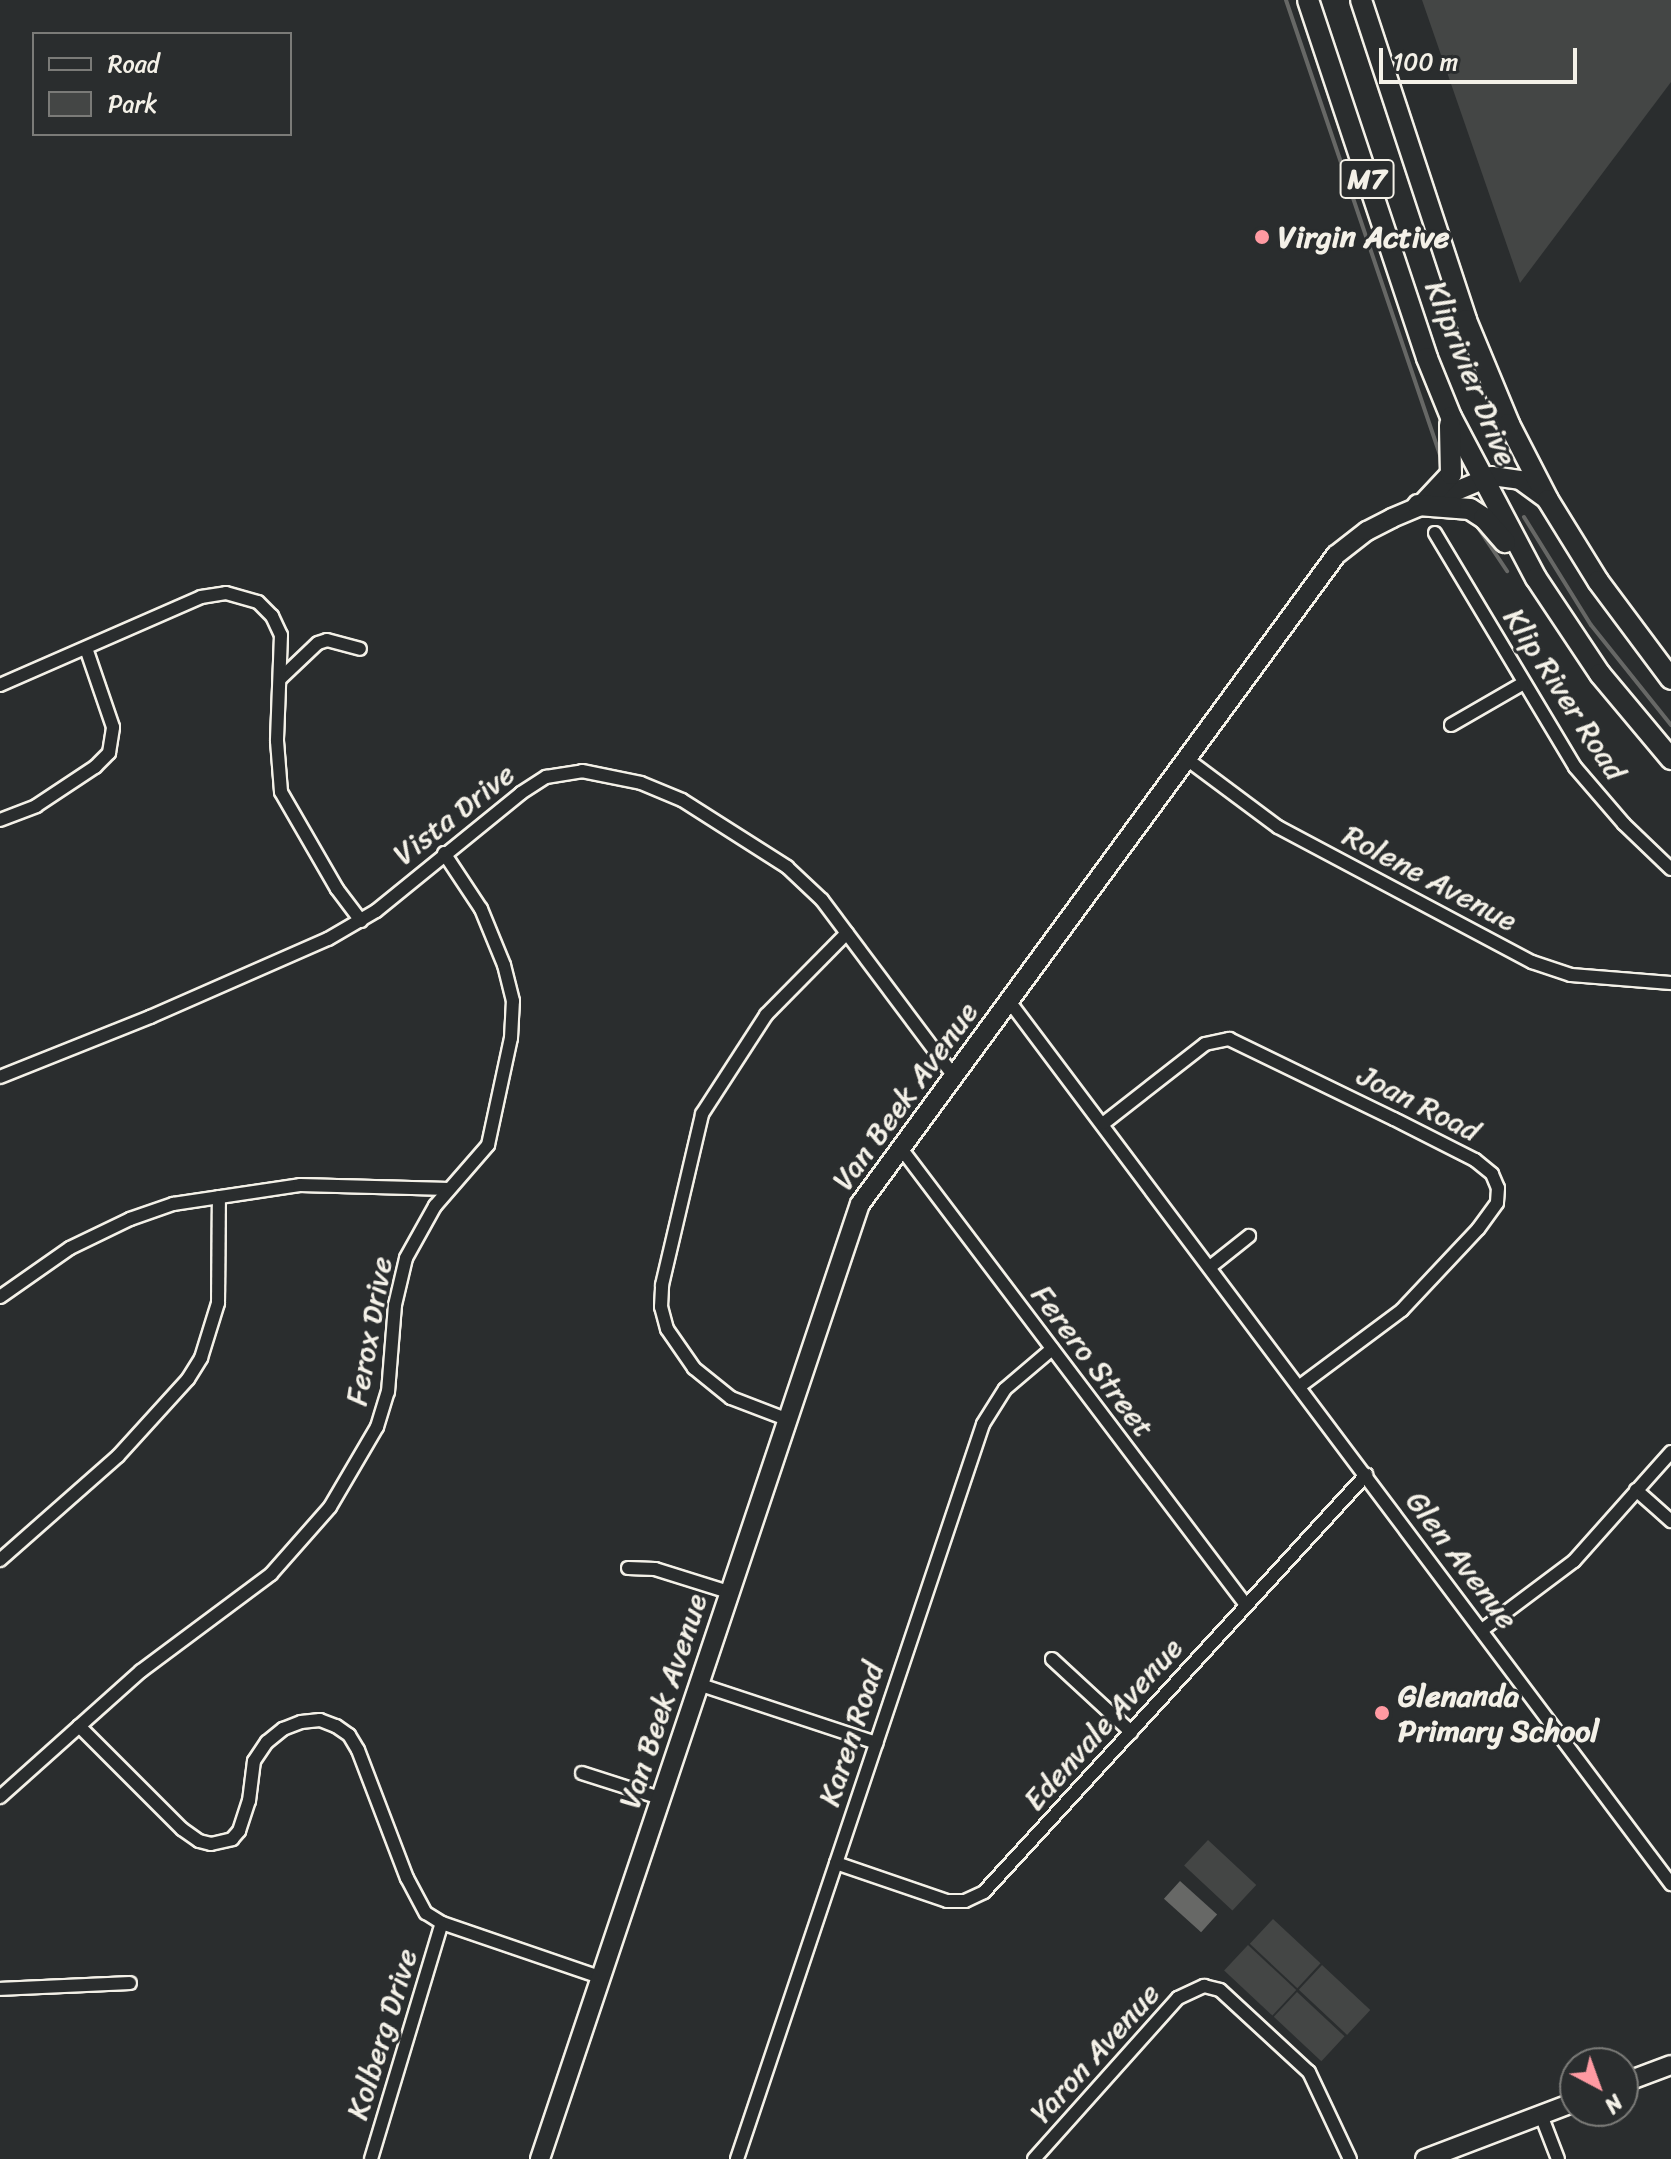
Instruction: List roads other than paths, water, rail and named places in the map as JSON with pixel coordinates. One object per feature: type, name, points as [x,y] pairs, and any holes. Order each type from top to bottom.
[{"type":"main road","name":"Kliprivier Drive","points":[[1308,0],[1427,358],[1481,479],[1536,578]]},
{"type":"main road","name":"Kliprivier Drive","points":[[1361,0],[1466,320],[1509,424],[1548,500]]},
{"type":"main road","points":[[1422,503],[1451,474],[1451,417]]},
{"type":"main road","name":"M7","points":[[1548,500],[1598,581],[1671,679]]},
{"type":"main road","points":[[1422,503],[1461,507],[1478,513],[1536,578]]},
{"type":"main road","name":"M7","points":[[1536,578],[1600,674],[1671,759]]},
{"type":"street","name":"Van Beek Avenue","points":[[540,2159],[854,1217],[900,1147],[1336,555],[1367,531],[1422,503],[1481,479],[1511,478],[1548,500]]},
{"type":"street","name":"Klip River Road","points":[[1435,533],[1522,684],[1591,788],[1671,869]]},
{"type":"street","points":[[0,685],[86,648],[147,617],[213,594],[258,602],[272,616],[281,635],[277,741],[281,792],[298,826],[361,921]]},
{"type":"street","points":[[280,679],[318,643],[327,640],[360,649]]},
{"type":"street","points":[[0,820],[36,806],[95,767],[109,753],[113,727],[86,648]]},
{"type":"street","points":[[1451,725],[1522,684]]},
{"type":"street","name":"Rolene Avenue","points":[[1188,760],[1278,827],[1532,962],[1571,975],[1671,983]]},
{"type":"street","name":"Vista Drive","points":[[0,1077],[254,973],[361,921],[444,853],[546,777],[574,771],[604,774],[655,788],[682,800],[775,858],[809,886],[953,1075]]},
{"type":"street","name":"Ferox Drive","points":[[0,1797],[141,1671],[252,1590],[297,1547],[330,1507],[382,1417],[388,1392],[400,1278],[415,1240],[449,1189],[480,1156],[491,1138],[506,1068],[513,1001],[510,980],[481,909],[444,853]]},
{"type":"street","points":[[786,1419],[731,1398],[694,1368],[667,1329],[661,1307],[662,1285],[702,1114],[766,1015],[847,933]]},
{"type":"street","name":"Glen Avenue","points":[[1009,1001],[1104,1123],[1671,1884]]},
{"type":"street","name":"Joan Road","points":[[1104,1123],[1205,1044],[1229,1039],[1475,1160],[1492,1174],[1498,1188],[1497,1203],[1470,1238],[1402,1310],[1300,1386]]},
{"type":"street","name":"Ferero Street","points":[[900,1147],[1246,1605]]},
{"type":"street","points":[[0,1297],[31,1272],[118,1224],[173,1204],[274,1188],[332,1184],[449,1189]]},
{"type":"street","points":[[0,1560],[118,1456],[188,1379],[201,1358],[218,1303],[219,1197]]},
{"type":"street","points":[[1210,1267],[1249,1236]]},
{"type":"street","name":"Karen Road","points":[[737,2159],[989,1411],[1005,1389],[1052,1349]]},
{"type":"street","points":[[1482,1630],[1574,1561],[1671,1452]]},
{"type":"street","name":"Edenvale Avenue","points":[[836,1863],[947,1901],[976,1897],[994,1883],[1366,1475]]},
{"type":"street","points":[[1636,1490],[1671,1521]]},
{"type":"street","points":[[628,1568],[655,1569],[729,1592]]},
{"type":"street","points":[[1052,1659],[1131,1732]]},
{"type":"street","points":[[698,1684],[876,1743]]},
{"type":"street","points":[[79,1726],[182,1829],[199,1841],[211,1844],[232,1839],[239,1831],[249,1801],[254,1761],[267,1742],[283,1729],[301,1722],[320,1720],[336,1726],[349,1735],[358,1750],[416,1898],[426,1913],[442,1923],[600,1977]]},
{"type":"street","points":[[582,1773],[660,1798]]},
{"type":"street","name":"Kolberg Drive","points":[[371,2159],[442,1923]]},
{"type":"street","points":[[0,1989],[130,1983]]},
{"type":"street","name":"Yaron Avenue","points":[[1034,2159],[1178,1998],[1204,1986],[1220,1990],[1309,2072],[1350,2159]]},
{"type":"street","points":[[1639,2077],[1671,2065]]},
{"type":"street","points":[[1425,2159],[1559,2108]]},
{"type":"street","points":[[1541,2115],[1558,2159]]},
{"type":"waterway","points":[[1286,0],[1440,456]]},
{"type":"waterway","points":[[1524,517],[1591,625],[1671,725]]},
{"type":"waterway","points":[[1475,523],[1507,571]]},
{"type":"place","name":"Virgin Active","points":[[1262,237]]},
{"type":"place","name":"Glenanda Primary School","points":[[1382,1713]]}]
